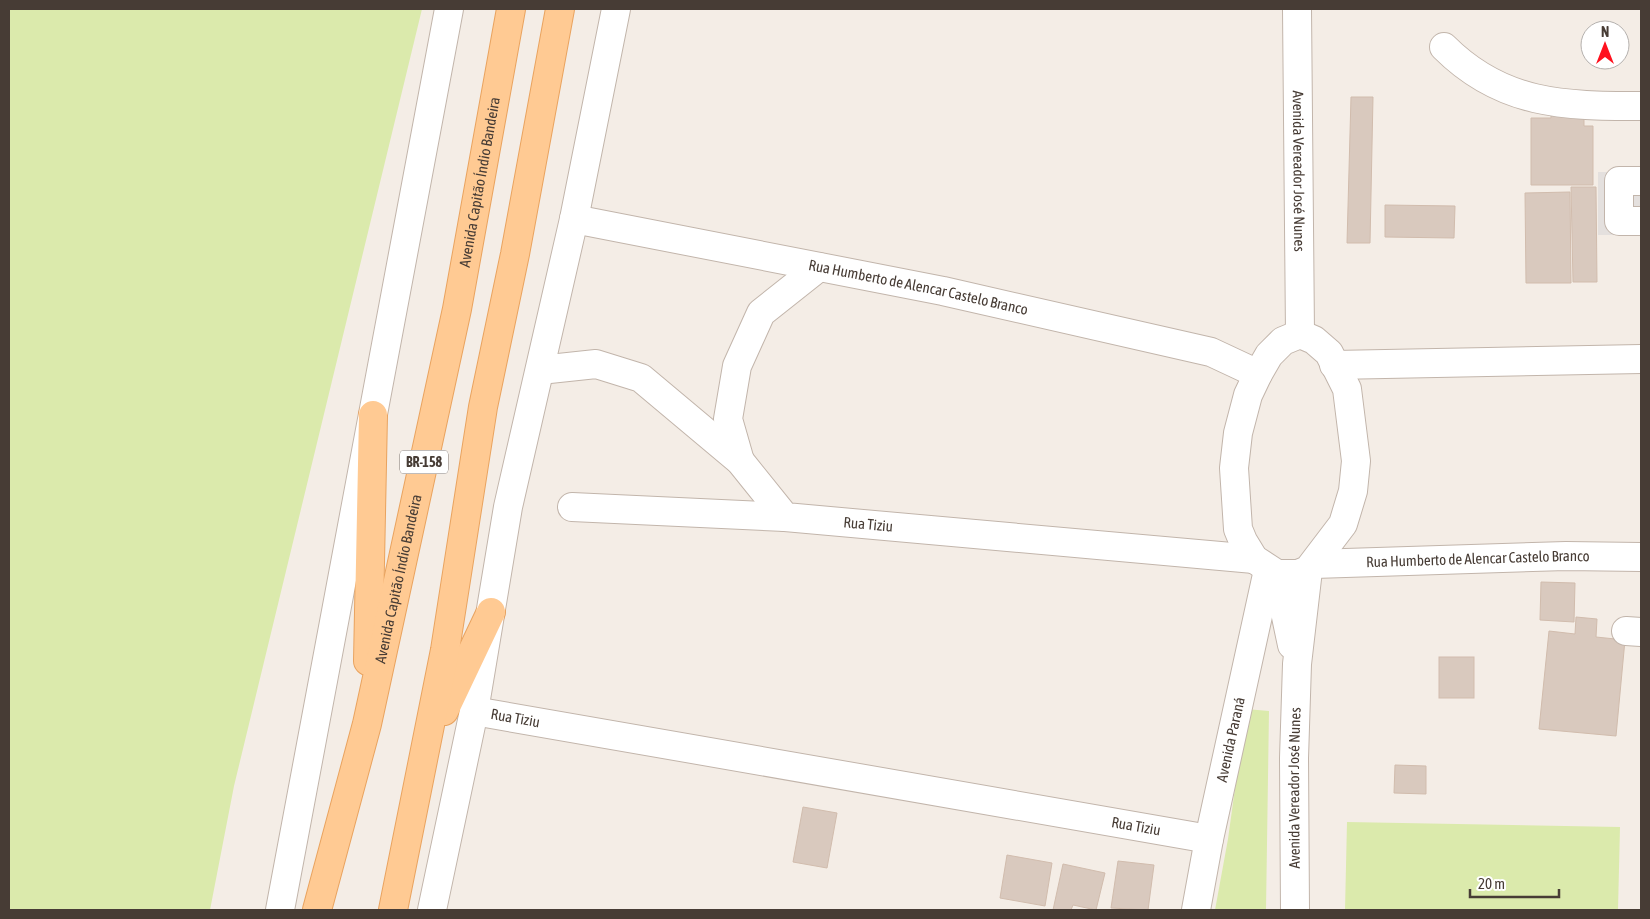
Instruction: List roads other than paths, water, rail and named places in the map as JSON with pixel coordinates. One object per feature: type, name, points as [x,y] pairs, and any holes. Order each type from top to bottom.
[{"type":"main road","name":"Avenida Capitão Índio Bandeira","points":[[317,910],[367,724],[457,309],[511,9]]},
{"type":"main road","points":[[393,910],[445,650],[483,407],[515,254],[560,9]]},
{"type":"main road","points":[[367,724],[373,415]]},
{"type":"main road","points":[[426,749],[491,612]]},
{"type":"street","points":[[280,910],[449,9]]},
{"type":"street","points":[[432,910],[474,711],[508,507],[574,219],[616,9]]},
{"type":"street","name":"Avenida Vereador José Nunes","points":[[1297,9],[1300,334],[1283,341],[1269,355],[1258,374],[1248,395],[1238,434],[1234,468],[1238,529],[1266,568],[1297,664]]},
{"type":"street","points":[[1444,47],[1463,66],[1487,80],[1532,98],[1573,106],[1641,106]]},
{"type":"street","points":[[1641,181],[1620,181],[1619,221],[1641,221]]},
{"type":"street","name":"Rua Humberto de Alencar Castelo Branco","points":[[574,219],[942,291],[1211,352],[1258,374]]},
{"type":"street","points":[[740,461],[728,419],[737,366],[761,313],[820,267]]},
{"type":"street","points":[[1300,334],[1314,340],[1330,353],[1347,389],[1356,461],[1353,491],[1343,524],[1311,567]]},
{"type":"street","points":[[1334,364],[1641,359]]},
{"type":"street","points":[[540,370],[596,364],[641,378],[740,461],[785,516]]},
{"type":"street","name":"Rua Tiziu","points":[[572,507],[785,516],[1266,568],[1298,574],[1311,567]]},
{"type":"street","name":"Rua Humberto de Alencar Castelo Branco","points":[[1311,567],[1566,556],[1641,557]]},
{"type":"street","name":"Avenida Vereador José Nunes","points":[[1294,910],[1294,758],[1297,664],[1311,567]]},
{"type":"street","name":"Avenida Paraná","points":[[1196,910],[1209,839],[1266,568]]},
{"type":"street","name":"Rua Tiziu","points":[[474,711],[1209,839]]}]
